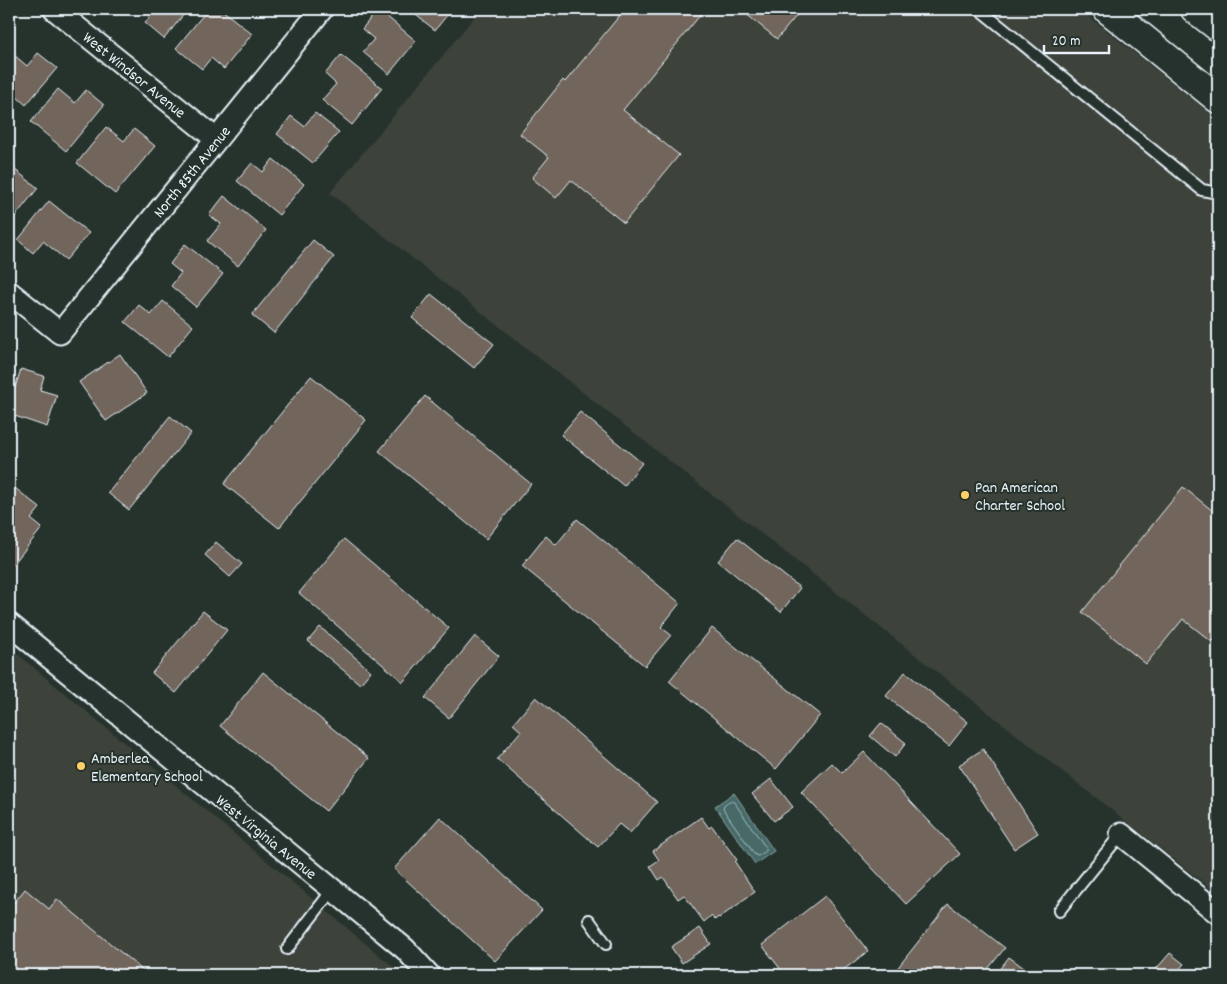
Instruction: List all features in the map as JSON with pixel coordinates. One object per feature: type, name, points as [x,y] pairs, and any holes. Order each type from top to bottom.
[{"type":"main road","points":[[1107,9],[1218,98]]},
{"type":"main road","points":[[1195,9],[1218,27]]},
{"type":"street","name":"West Windsor Avenue","points":[[54,9],[216,139]]},
{"type":"street","name":"North 85th Avenue","points":[[9,292],[60,333],[322,9]]},
{"type":"street","name":"West Virginia Avenue","points":[[9,624],[405,948],[429,975]]},
{"type":"street","points":[[1121,834],[1218,913]]},
{"type":"lane","points":[[979,9],[1202,190],[1218,193]]},
{"type":"lane","points":[[1058,911],[1121,834]]},
{"type":"lane","points":[[287,949],[333,889]]},
{"type":"lane","points":[[589,920],[606,944]]},
{"type":"shaded area","name":"Pan American Charter School","points":[[481,9],[1079,9],[1218,119],[1218,894],[330,193]]},
{"type":"shaded area","name":"Amberlea Elementary School","points":[[9,647],[297,886],[402,975],[9,975]]},
{"type":"water","points":[[734,793],[774,851],[755,864],[715,806]]},
{"type":"building","points":[[153,9],[188,9],[164,39],[145,23],[155,11]]},
{"type":"building","points":[[208,9],[221,9],[252,34],[224,69],[211,58],[202,69],[176,48]]},
{"type":"building","points":[[378,9],[416,41],[389,74],[363,52],[374,39],[362,29]]},
{"type":"building","points":[[408,9],[452,9],[435,30]]},
{"type":"building","points":[[625,9],[705,9],[623,110],[679,155],[624,223],[571,180],[556,198],[532,178],[549,157],[520,134],[563,80],[565,82]]},
{"type":"building","points":[[740,9],[802,9],[777,39]]},
{"type":"building","points":[[38,53],[57,68],[26,105],[9,90],[9,62],[14,55],[27,66]]},
{"type":"building","points":[[341,55],[382,88],[352,125],[322,100],[336,84],[325,74]]},
{"type":"building","points":[[58,89],[75,103],[86,90],[104,105],[66,151],[31,122]]},
{"type":"building","points":[[315,113],[339,132],[313,163],[277,134],[291,116],[304,126]]},
{"type":"building","points":[[106,127],[124,141],[134,129],[155,146],[115,194],[77,163]]},
{"type":"building","points":[[273,159],[304,184],[279,215],[237,181],[252,163],[263,172]]},
{"type":"building","points":[[9,165],[38,188],[9,224]]},
{"type":"building","points":[[224,196],[266,230],[238,266],[207,241],[221,224],[209,215]]},
{"type":"building","points":[[49,201],[89,233],[66,260],[43,241],[33,253],[18,240]]},
{"type":"building","points":[[313,240],[334,257],[274,333],[252,315]]},
{"type":"building","points":[[185,244],[223,274],[196,307],[171,286],[181,273],[170,264]]},
{"type":"building","points":[[431,294],[494,344],[474,368],[412,318]]},
{"type":"building","points":[[163,301],[193,326],[168,357],[125,322],[139,305],[151,315]]},
{"type":"building","points":[[120,354],[147,393],[106,421],[79,382]]},
{"type":"building","points":[[21,369],[44,376],[40,390],[57,395],[47,427],[9,414],[9,406]]},
{"type":"building","points":[[311,376],[366,420],[279,528],[224,484]]},
{"type":"building","points":[[425,396],[531,484],[486,539],[379,451]]},
{"type":"building","points":[[580,412],[642,463],[624,486],[561,435]]},
{"type":"building","points":[[170,416],[191,433],[129,510],[108,493]]},
{"type":"building","points":[[1183,487],[1218,515],[1218,635],[1212,642],[1183,619],[1146,664],[1082,612]]},
{"type":"building","points":[[15,488],[40,508],[31,519],[42,528],[11,567],[9,565],[9,496]]},
{"type":"building","points":[[577,519],[680,603],[661,627],[671,635],[645,666],[522,566],[546,536],[556,545]]},
{"type":"building","points":[[737,538],[800,588],[781,612],[718,561]]},
{"type":"building","points":[[344,539],[449,628],[403,682],[299,593]]},
{"type":"building","points":[[216,542],[242,564],[230,577],[205,555]]},
{"type":"building","points":[[203,611],[227,630],[176,693],[152,673]]},
{"type":"building","points":[[320,627],[371,671],[360,684],[308,641]]},
{"type":"building","points":[[712,628],[820,715],[776,769],[669,681]]},
{"type":"building","points":[[475,636],[499,656],[449,718],[425,698]]},
{"type":"building","points":[[263,672],[369,758],[326,811],[220,726]]},
{"type":"building","points":[[905,672],[968,722],[949,746],[886,696]]},
{"type":"building","points":[[536,697],[657,802],[630,833],[619,824],[598,847],[497,759],[521,731],[513,724]]},
{"type":"building","points":[[881,723],[906,743],[895,757],[870,736]]},
{"type":"building","points":[[983,749],[1038,833],[1014,849],[959,765]]},
{"type":"building","points":[[864,752],[960,854],[906,904],[801,792],[832,763],[842,773]]},
{"type":"building","points":[[771,779],[793,807],[774,821],[752,794]]},
{"type":"building","points":[[440,817],[542,910],[495,961],[394,869]]},
{"type":"building","points":[[701,817],[709,828],[712,826],[737,860],[735,862],[755,892],[719,918],[715,920],[711,916],[704,922],[684,895],[678,899],[663,877],[659,880],[650,866],[659,860],[653,851]]},
{"type":"building","points":[[25,889],[49,909],[57,899],[148,975],[20,975],[9,966],[9,909]]},
{"type":"building","points":[[825,896],[868,951],[837,975],[785,975],[762,945]]},
{"type":"building","points":[[948,904],[1005,948],[983,975],[892,975]]},
{"type":"building","points":[[700,928],[711,944],[682,963],[671,947]]},
{"type":"building","points":[[1170,953],[1184,964],[1174,975],[1151,975]]},
{"type":"building","points":[[1009,957],[1024,968],[1018,975],[995,975]]},
{"type":"place","name":"Pan American Charter School","points":[[965,495]]},
{"type":"place","name":"Amberlea Elementary School","points":[[81,766]]}]
